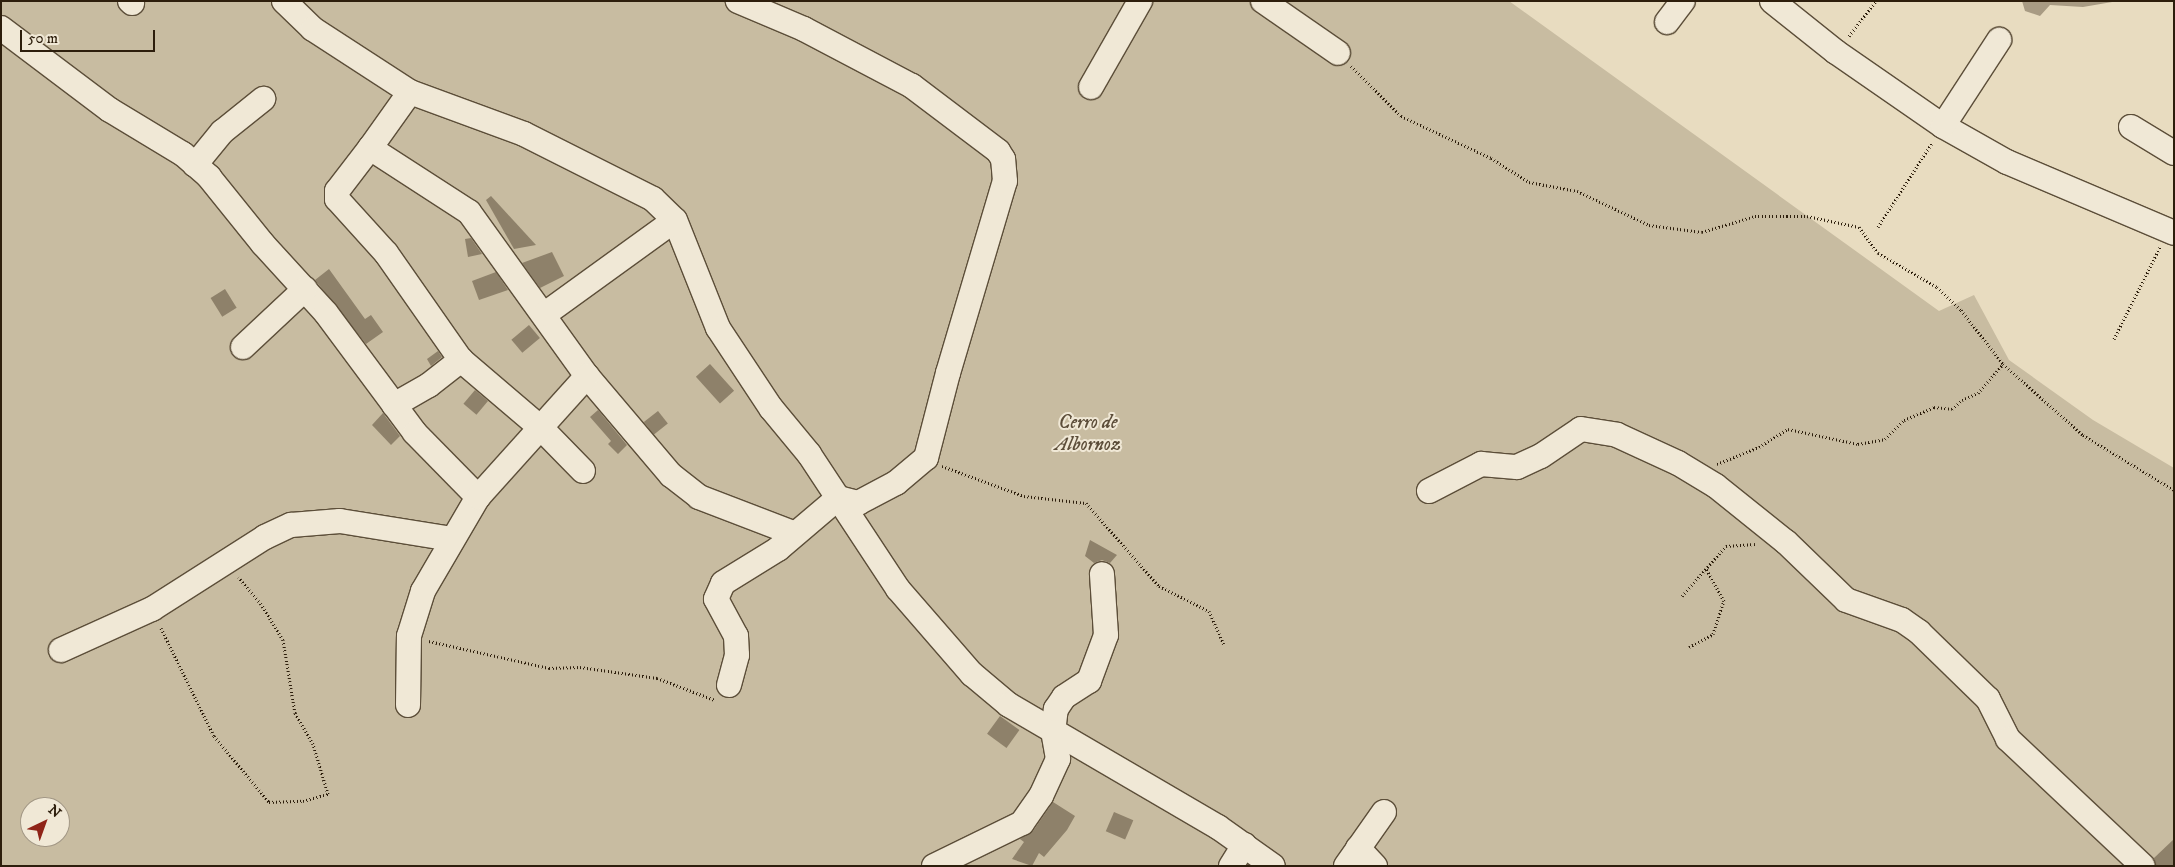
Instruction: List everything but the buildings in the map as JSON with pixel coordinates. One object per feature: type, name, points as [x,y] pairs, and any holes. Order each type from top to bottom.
[{"type":"street","points":[[284,1],[313,29],[410,92],[524,134],[653,199],[675,220],[718,328],[838,498],[898,589],[972,674],[1009,705],[1244,845],[1273,866]]},
{"type":"street","points":[[738,1],[890,72],[988,141],[1003,159],[1005,181],[948,373],[926,458],[896,483],[858,503],[838,498]]},
{"type":"street","points":[[1091,88],[1140,1]]},
{"type":"street","points":[[1263,1],[1338,53]]},
{"type":"street","points":[[1667,22],[1683,1]]},
{"type":"street","points":[[1772,1],[1836,52],[1943,126],[2007,162],[2171,232]]},
{"type":"street","points":[[1,28],[110,110],[183,154],[195,165],[305,289],[414,433],[478,497]]},
{"type":"street","points":[[1943,126],[1999,40]]},
{"type":"street","points":[[410,92],[337,191],[337,200],[386,253],[461,360],[541,428],[583,471]]},
{"type":"street","points":[[195,165],[234,121],[263,99]]},
{"type":"street","points":[[2132,127],[2174,153]]},
{"type":"street","points":[[370,148],[468,212],[545,314],[587,376],[671,475],[699,497],[793,533]]},
{"type":"street","points":[[545,314],[675,220]]},
{"type":"street","points":[[243,347],[305,289]]},
{"type":"street","points":[[394,406],[429,386],[461,360]]},
{"type":"street","points":[[408,705],[409,636],[424,591],[478,497],[587,376]]},
{"type":"street","points":[[1430,491],[1481,464],[1517,467],[1541,456],[1581,429],[1627,439],[1678,463],[1703,480],[1716,486],[1786,542],[1846,600],[1902,620],[1919,632],[1988,699],[2008,738],[2143,866]]},
{"type":"street","points":[[724,692],[737,655],[736,636],[716,599],[718,590],[733,576],[778,548],[793,533],[838,498]]},
{"type":"street","points":[[61,650],[152,609],[225,562],[282,529],[309,522],[340,521],[453,539]]},
{"type":"street","points":[[934,866],[1022,823],[1041,796],[1058,759],[1053,732],[1059,703],[1083,687],[1094,672],[1106,635],[1102,574]]},
{"type":"street","points":[[1375,866],[1352,857],[1384,812]]},
{"type":"street","points":[[1230,866],[1244,845]]},
{"type":"path","points":[[1836,52],[1876,1]]},
{"type":"path","points":[[1338,53],[1401,116],[1491,158],[1529,182],[1577,191],[1649,225],[1702,232],[1755,216],[1807,216],[1859,227],[1878,253],[1937,287],[1961,310],[2003,364],[2083,435],[2174,490]]},
{"type":"path","points":[[1878,227],[1943,126]]},
{"type":"path","points":[[2114,339],[2171,232]]},
{"type":"path","points":[[1703,480],[1708,468],[1759,447],[1788,429],[1858,444],[1884,439],[1904,420],[1926,410],[1934,407],[1952,410],[1962,400],[1978,392],[2003,364]]},
{"type":"path","points":[[926,458],[957,474],[1024,496],[1086,503],[1159,586],[1209,611],[1224,644]]},
{"type":"path","points":[[1682,596],[1726,546],[1786,542]]},
{"type":"path","points":[[152,609],[214,736],[269,802],[303,801],[328,794],[314,744],[295,714],[283,640],[261,604],[225,562]]},
{"type":"path","points":[[1689,647],[1713,634],[1724,602],[1706,568]]},
{"type":"path","points":[[409,636],[549,668],[580,667],[657,678],[724,692]]},
{"type":"green space","name":"Cerro de Albornoz","points":[[1,1],[1509,1],[1939,311],[1974,295],[2009,360],[2093,420],[2174,468],[2174,866],[1,866]]},
{"type":"shaded area","points":[[2022,1],[2118,1],[2083,7],[2050,5],[2040,16],[2025,11]]}]
